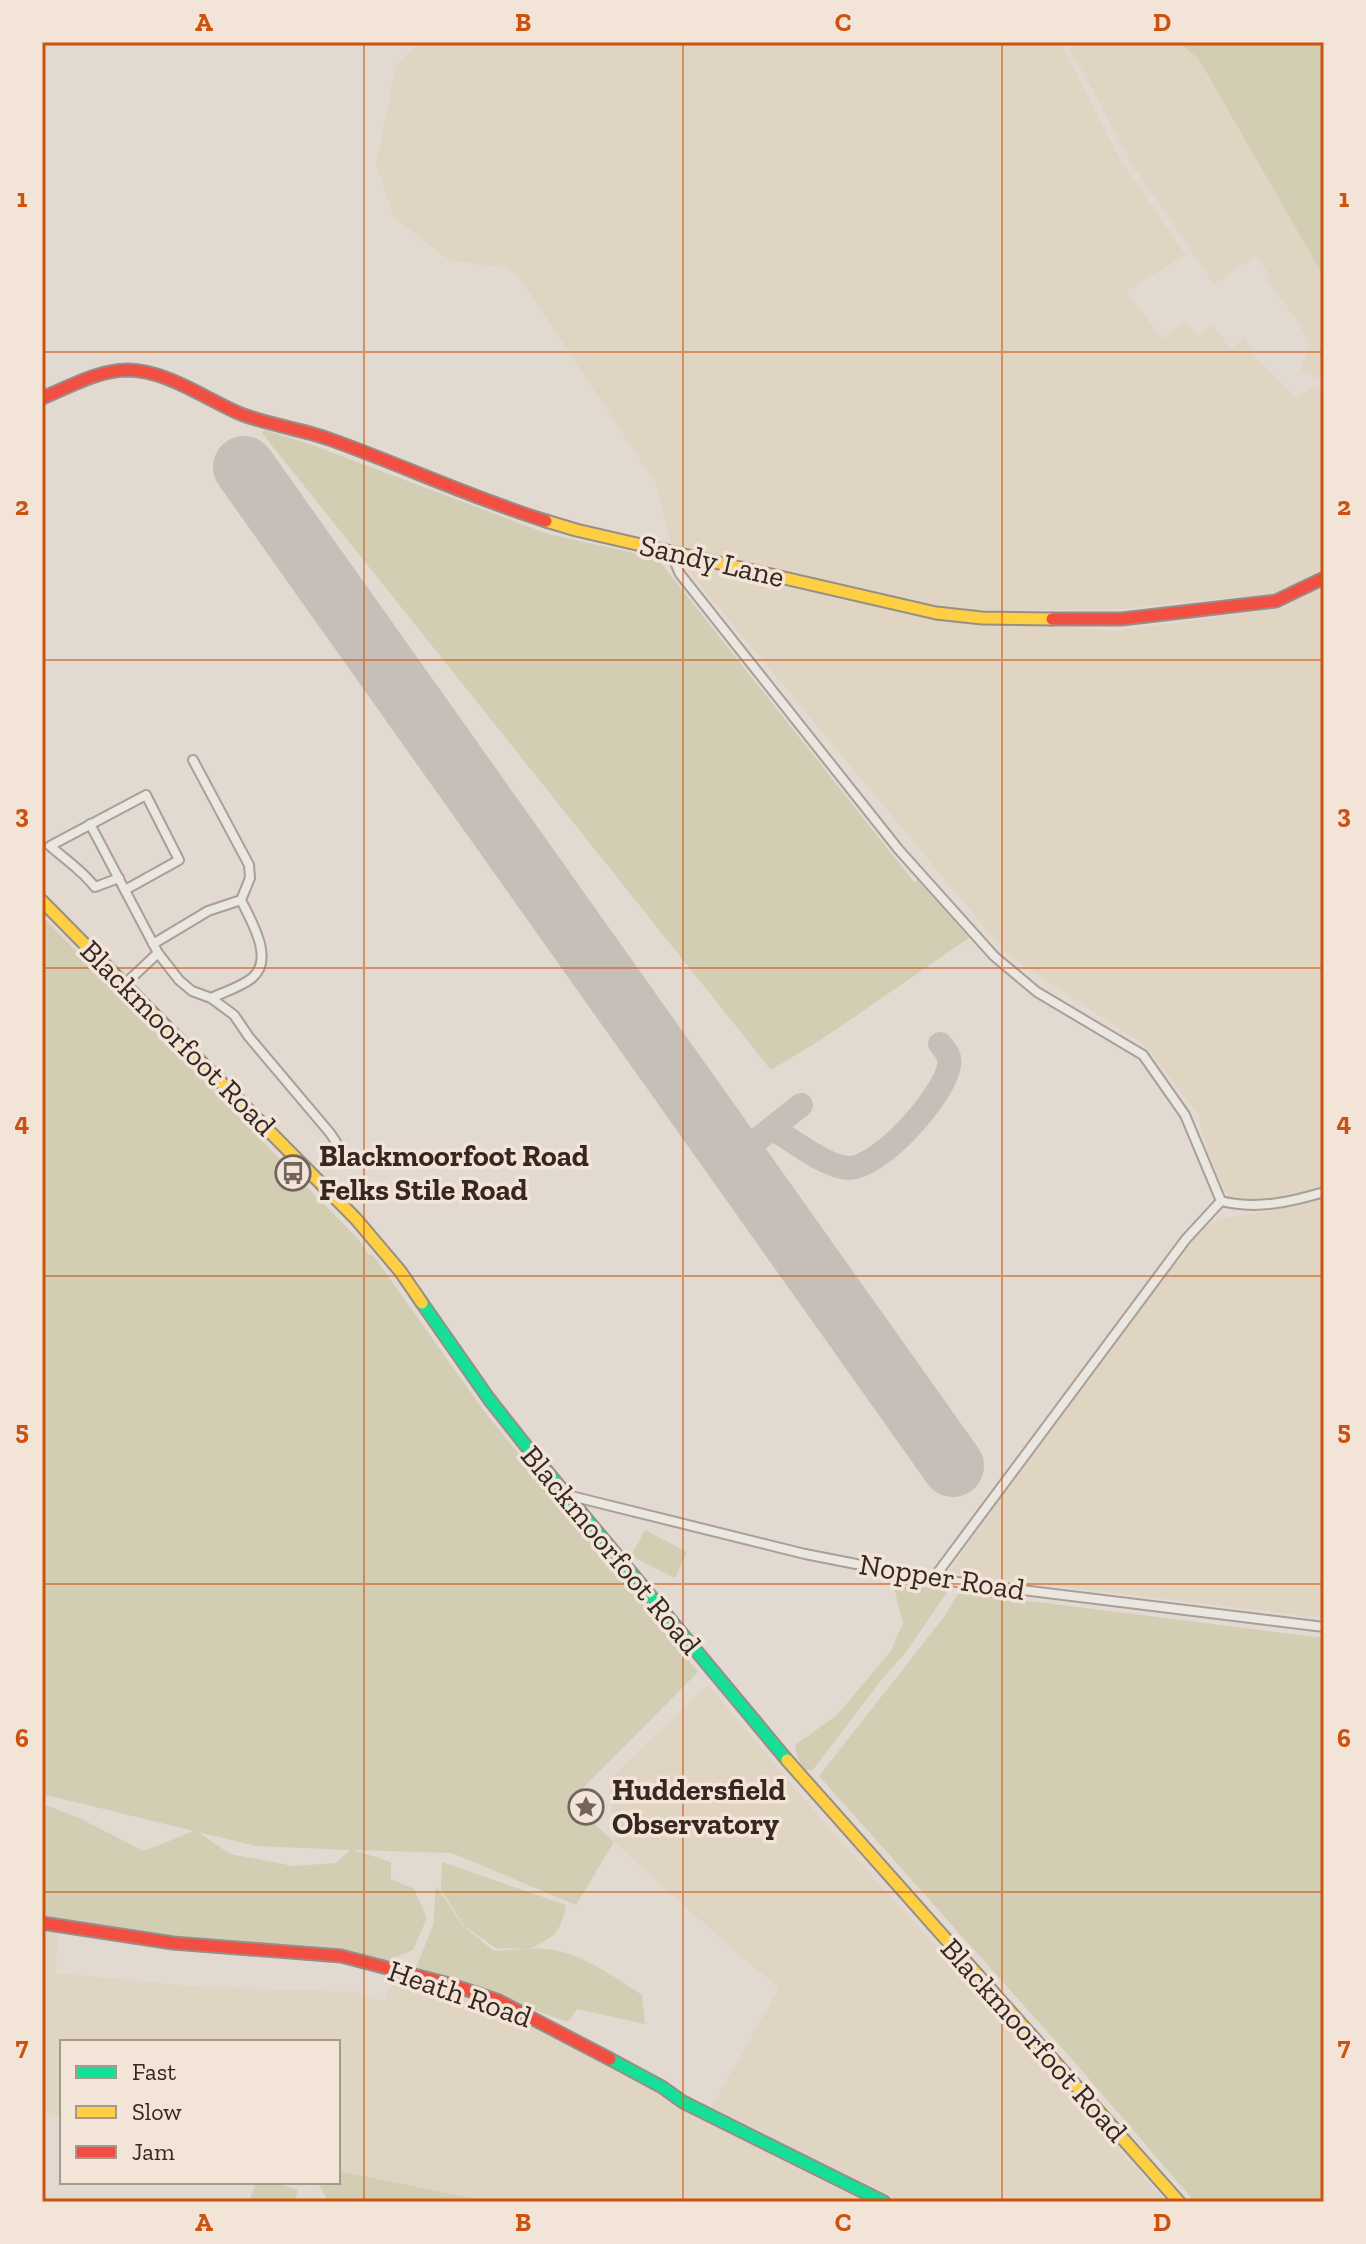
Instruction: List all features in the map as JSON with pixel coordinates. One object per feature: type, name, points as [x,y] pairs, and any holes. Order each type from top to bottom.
[{"type":"street","name":"Sandy Lane","points":[[42,398],[107,371],[148,373],[199,392],[242,414],[327,438],[499,506],[576,530],[936,613],[982,618],[1122,619],[1276,601],[1324,578]]},
{"type":"street","points":[[670,551],[680,574],[899,850],[994,956],[1037,992],[1143,1055],[1185,1115],[1221,1201]]},
{"type":"street","points":[[193,760],[249,865],[250,878],[241,900],[259,939],[262,956],[259,971],[250,981],[211,998]]},
{"type":"street","points":[[119,878],[95,887],[82,870],[72,866],[50,846],[146,795],[179,860],[125,890]]},
{"type":"street","points":[[90,824],[156,949],[179,980],[234,1015],[330,1133],[336,1142],[339,1160]]},
{"type":"street","points":[[126,983],[156,949],[208,911],[241,900]]},
{"type":"street","name":"Blackmoorfoot Road","points":[[42,901],[365,1229],[400,1271],[500,1414],[809,1787],[1179,2202]]},
{"type":"street","points":[[1221,1201],[1262,1204],[1293,1201],[1324,1192]]},
{"type":"street","points":[[933,1579],[1186,1239],[1221,1201]]},
{"type":"street","name":"Nopper Road","points":[[567,1495],[805,1554],[933,1579],[1324,1627]]},
{"type":"street","name":"Heath Road","points":[[42,1923],[173,1943],[341,1956],[449,1984],[524,2013],[662,2087],[683,2102],[884,2202]]},
{"type":"shaded area","points":[[419,42],[1060,42],[1122,163],[1185,255],[1126,291],[1162,339],[1185,322],[1197,336],[1213,325],[1230,349],[1245,339],[1252,350],[1250,352],[1296,398],[1313,387],[1324,390],[1324,568],[1280,595],[1121,609],[967,611],[924,606],[910,597],[903,601],[674,547],[656,484],[519,276],[506,268],[449,260],[394,217],[376,164],[396,67]]},
{"type":"shaded area","points":[[1067,42],[1178,42],[1198,58],[1324,277],[1324,381],[1301,371],[1309,343],[1295,317],[1266,280],[1270,275],[1256,256],[1215,283],[1211,280],[1130,160]]},
{"type":"shaded area","points":[[1178,42],[1324,42],[1324,277],[1198,58]]},
{"type":"shaded area","points":[[265,430],[548,534],[657,558],[914,882],[918,880],[969,938],[822,1039],[771,1070],[262,433]]},
{"type":"shaded area","points":[[682,563],[928,618],[1116,631],[1278,609],[1324,588],[1324,1188],[1290,1198],[1230,1201],[1208,1153],[1198,1114],[1146,1046],[1007,954]]},
{"type":"shaded area","points":[[42,916],[358,1239],[369,1255],[373,1255],[486,1414],[698,1672],[570,1801],[614,1842],[576,1905],[452,1853],[354,1850],[391,1862],[391,1879],[414,1889],[427,1918],[413,1950],[384,1962],[352,1951],[157,1935],[42,1915],[42,1804],[77,1817],[144,1851],[194,1831],[42,1794]],"holes":[[[198,1832],[256,1846],[350,1850],[336,1863],[293,1866],[230,1854]]]},
{"type":"shaded area","points":[[1324,1196],[1324,1618],[948,1573],[1031,1455],[1202,1228],[1225,1218],[1272,1211]]},
{"type":"shaded area","points":[[645,1530],[687,1552],[675,1578],[631,1556]]},
{"type":"shaded area","points":[[908,1584],[948,1591],[906,1652],[812,1771],[804,1769],[795,1745],[837,1715],[891,1651],[903,1623],[894,1588]]},
{"type":"shaded area","points":[[959,1592],[1324,1638],[1324,2202],[1195,2202],[819,1776],[944,1617]]},
{"type":"shaded area","points":[[708,1685],[833,1833],[1054,2077],[1055,2082],[1167,2202],[902,2202],[712,2107],[779,1988],[614,1842],[610,1778]]},
{"type":"shaded area","points":[[442,1862],[566,1905],[555,1934],[529,1949],[496,1948],[464,1926],[441,1890]]},
{"type":"shaded area","points":[[436,1886],[463,1926],[494,1951],[560,1951],[588,1962],[642,1995],[645,2024],[577,2009],[568,2022],[416,1968],[433,1925]]},
{"type":"shaded area","points":[[42,1928],[59,1931],[55,1973],[199,1987],[356,1992],[383,2002],[397,1973],[447,1988],[531,2023],[680,2105],[876,2202],[492,2202],[340,2171],[340,2040],[60,2040],[60,2117],[42,2113]]},
{"type":"shaded area","points":[[340,2171],[492,2202],[328,2202],[319,2184],[340,2184]]},
{"type":"shaded area","points":[[255,2184],[279,2184],[298,2190],[294,2202],[249,2202]]},
{"type":"taxiway","points":[[773,1129],[810,1153],[840,1167],[862,1165],[909,1128],[935,1095],[949,1066],[948,1054],[940,1044]]},
{"type":"taxiway","points":[[708,1119],[744,1140],[757,1140],[801,1105]]},
{"type":"runway","points":[[244,467],[953,1466]]},
{"type":"traffic: fast","points":[[422,1303],[489,1399],[530,1451],[787,1760]]},
{"type":"traffic: fast","points":[[610,2059],[683,2102],[884,2202]]},
{"type":"traffic: slow","points":[[546,521],[936,613],[982,618],[1052,619]]},
{"type":"traffic: slow","points":[[42,901],[356,1219],[400,1271],[422,1303]]},
{"type":"traffic: slow","points":[[787,1760],[1179,2202]]},
{"type":"traffic: jam","points":[[42,398],[106,373],[128,370],[158,375],[241,414],[329,439],[546,521]]},
{"type":"traffic: jam","points":[[1052,619],[1122,619],[1276,601],[1324,578]]},
{"type":"traffic: jam","points":[[42,1923],[173,1943],[341,1956],[497,2000],[610,2059]]},
{"type":"place","name":"Blackmoorfoot Road Felks Stile Road","points":[[293,1173]]},
{"type":"place","name":"Huddersfield Observatory","points":[[586,1807]]}]
